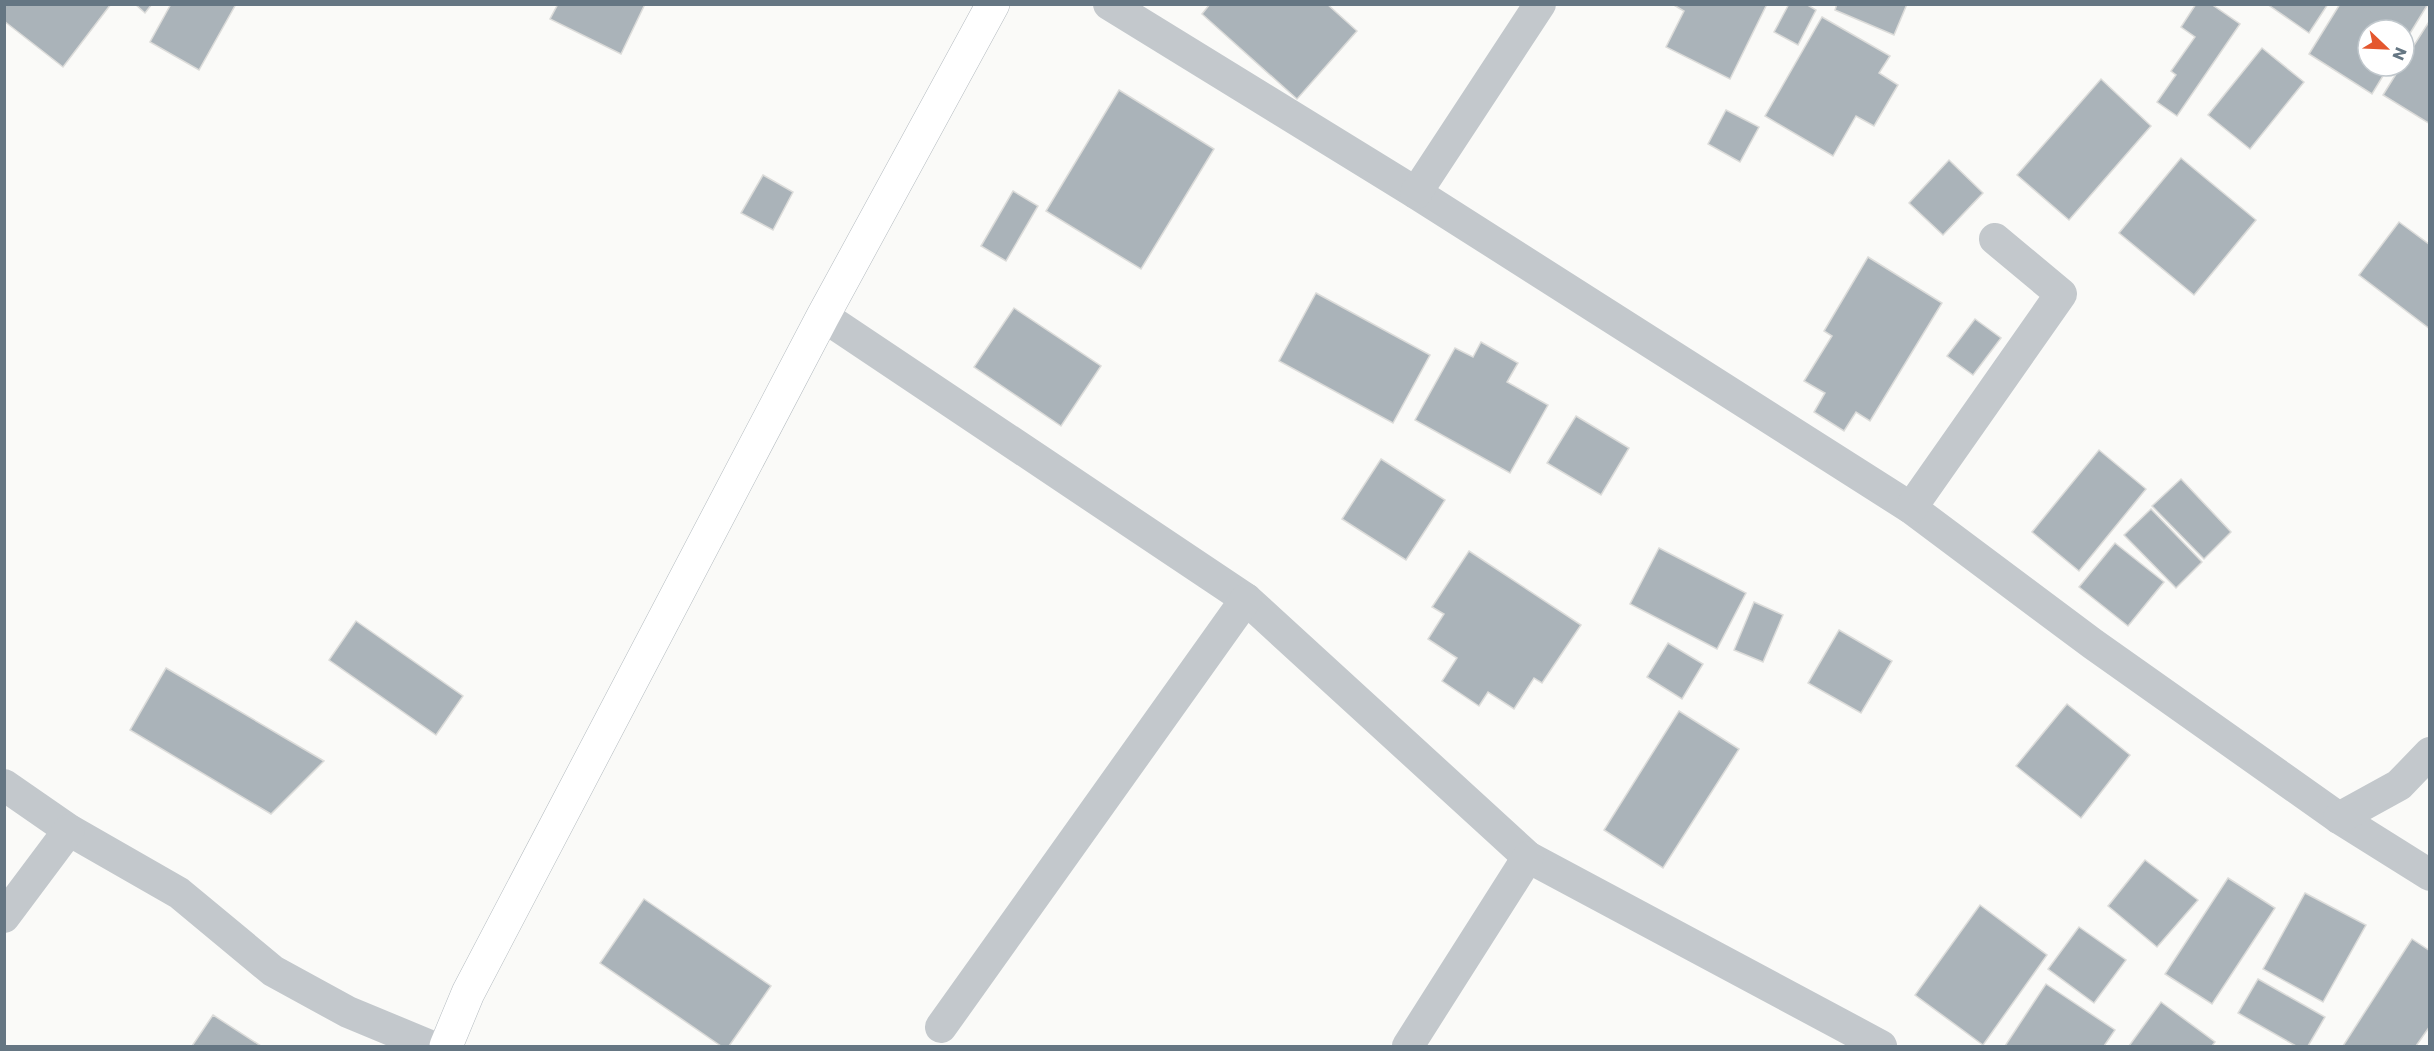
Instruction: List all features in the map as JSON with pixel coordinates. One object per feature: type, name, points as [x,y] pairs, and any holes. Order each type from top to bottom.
[{"type":"street","points":[[446,1047],[468,993],[823,316],[993,4]]},
{"type":"street","points":[[1109,4],[1416,193],[1911,508],[2093,644],[2339,818],[2430,875]]},
{"type":"street","points":[[1416,193],[1540,4]]},
{"type":"street","points":[[1911,508],[2061,294],[1995,239]]},
{"type":"street","points":[[823,316],[1246,599],[1528,857],[1881,1047]]},
{"type":"street","points":[[941,1027],[1246,599]]},
{"type":"street","points":[[2339,818],[2399,785],[2430,753]]},
{"type":"street","points":[[4,785],[69,830],[179,893],[273,971],[348,1012],[430,1047]]},
{"type":"street","points":[[4,916],[69,830]]},
{"type":"street","points":[[1408,1047],[1528,857]]},
{"type":"building","points":[[4,4],[111,4],[63,67],[4,21]]},
{"type":"building","points":[[135,4],[152,4],[145,13]]},
{"type":"building","points":[[171,4],[236,4],[199,70],[150,42]]},
{"type":"building","points":[[558,4],[645,4],[621,54],[550,19]]},
{"type":"building","points":[[1210,4],[1327,4],[1357,31],[1297,99],[1202,14]]},
{"type":"building","points":[[1672,4],[1767,4],[1730,79],[1666,47],[1684,11]]},
{"type":"building","points":[[1789,4],[1806,4],[1816,10],[1798,45],[1774,32]]},
{"type":"building","points":[[1837,4],[1907,4],[1894,35],[1835,10]]},
{"type":"building","points":[[2196,4],[2211,4],[2240,24],[2177,116],[2157,102],[2176,75],[2171,71],[2195,37],[2181,27]]},
{"type":"building","points":[[2267,4],[2328,4],[2309,33]]},
{"type":"building","points":[[2340,4],[2428,4],[2416,24],[2416,18],[2356,18],[2356,78],[2382,78],[2372,94],[2309,54]]},
{"type":"building","points":[[1822,17],[1890,56],[1879,73],[1898,85],[1874,126],[1856,116],[1833,156],[1765,116]]},
{"type":"building","points":[[2430,20],[2430,124],[2383,95],[2394,78],[2416,78],[2416,42]]},
{"type":"building","points":[[2262,48],[2304,82],[2250,149],[2208,115]]},
{"type":"building","points":[[2101,79],[2151,126],[2069,220],[2017,175]]},
{"type":"building","points":[[1119,90],[1214,149],[1141,269],[1046,211]]},
{"type":"building","points":[[1726,110],[1759,127],[1740,162],[1708,144]]},
{"type":"building","points":[[2181,158],[2256,220],[2194,295],[2119,233]]},
{"type":"building","points":[[1949,160],[1983,193],[1943,235],[1909,203]]},
{"type":"building","points":[[763,175],[793,192],[773,230],[741,213]]},
{"type":"building","points":[[1013,191],[1038,206],[1006,261],[981,246]]},
{"type":"building","points":[[2399,222],[2430,245],[2430,329],[2359,275]]},
{"type":"building","points":[[1868,257],[1942,303],[1870,421],[1856,412],[1844,431],[1814,412],[1825,393],[1804,381],[1832,336],[1824,331]]},
{"type":"building","points":[[1316,293],[1430,355],[1393,423],[1279,361]]},
{"type":"building","points":[[1014,308],[1101,366],[1061,426],[974,367]]},
{"type":"building","points":[[1975,319],[2001,338],[1973,375],[1947,356]]},
{"type":"building","points":[[1481,342],[1518,363],[1507,382],[1548,405],[1510,473],[1415,420],[1455,348],[1473,357]]},
{"type":"building","points":[[1576,416],[1629,448],[1601,495],[1547,463]]},
{"type":"building","points":[[2099,450],[2146,489],[2079,571],[2032,532]]},
{"type":"building","points":[[1381,459],[1445,500],[1406,560],[1342,519]]},
{"type":"building","points":[[2181,479],[2231,532],[2204,559],[2152,506]]},
{"type":"building","points":[[2151,509],[2202,562],[2176,588],[2124,535]]},
{"type":"building","points":[[2115,543],[2164,582],[2128,626],[2079,587]]},
{"type":"building","points":[[1659,548],[1746,593],[1717,649],[1630,604]]},
{"type":"building","points":[[1469,551],[1581,625],[1542,683],[1534,678],[1514,709],[1488,692],[1479,706],[1442,681],[1457,658],[1428,639],[1444,614],[1432,607]]},
{"type":"building","points":[[1754,602],[1783,615],[1763,662],[1734,650]]},
{"type":"building","points":[[356,621],[463,696],[436,735],[329,660]]},
{"type":"building","points":[[1839,630],[1892,661],[1861,713],[1808,683]]},
{"type":"building","points":[[1668,643],[1703,664],[1682,699],[1647,677]]},
{"type":"building","points":[[166,668],[324,761],[271,814],[130,730]]},
{"type":"building","points":[[2067,704],[2130,755],[2081,818],[2016,766]]},
{"type":"building","points":[[1679,711],[1739,749],[1663,868],[1604,830]]},
{"type":"building","points":[[2145,860],[2198,900],[2157,947],[2108,906]]},
{"type":"building","points":[[2228,878],[2275,908],[2212,1004],[2165,974]]},
{"type":"building","points":[[2305,893],[2366,925],[2323,1002],[2263,969]]},
{"type":"building","points":[[644,899],[771,986],[729,1046],[721,1046],[600,963]]},
{"type":"building","points":[[1980,905],[2047,955],[1983,1045],[1915,995]]},
{"type":"building","points":[[2079,927],[2126,960],[2094,1003],[2048,969]]},
{"type":"building","points":[[2412,939],[2430,951],[2430,1026],[2416,1046],[2343,1046]]},
{"type":"building","points":[[2258,979],[2325,1017],[2308,1046],[2296,1046],[2238,1013]]},
{"type":"building","points":[[2046,984],[2115,1030],[2104,1046],[2005,1046]]},
{"type":"building","points":[[2161,1002],[2215,1042],[2212,1046],[2129,1046]]},
{"type":"building","points":[[213,1015],[261,1046],[192,1046]]}]
